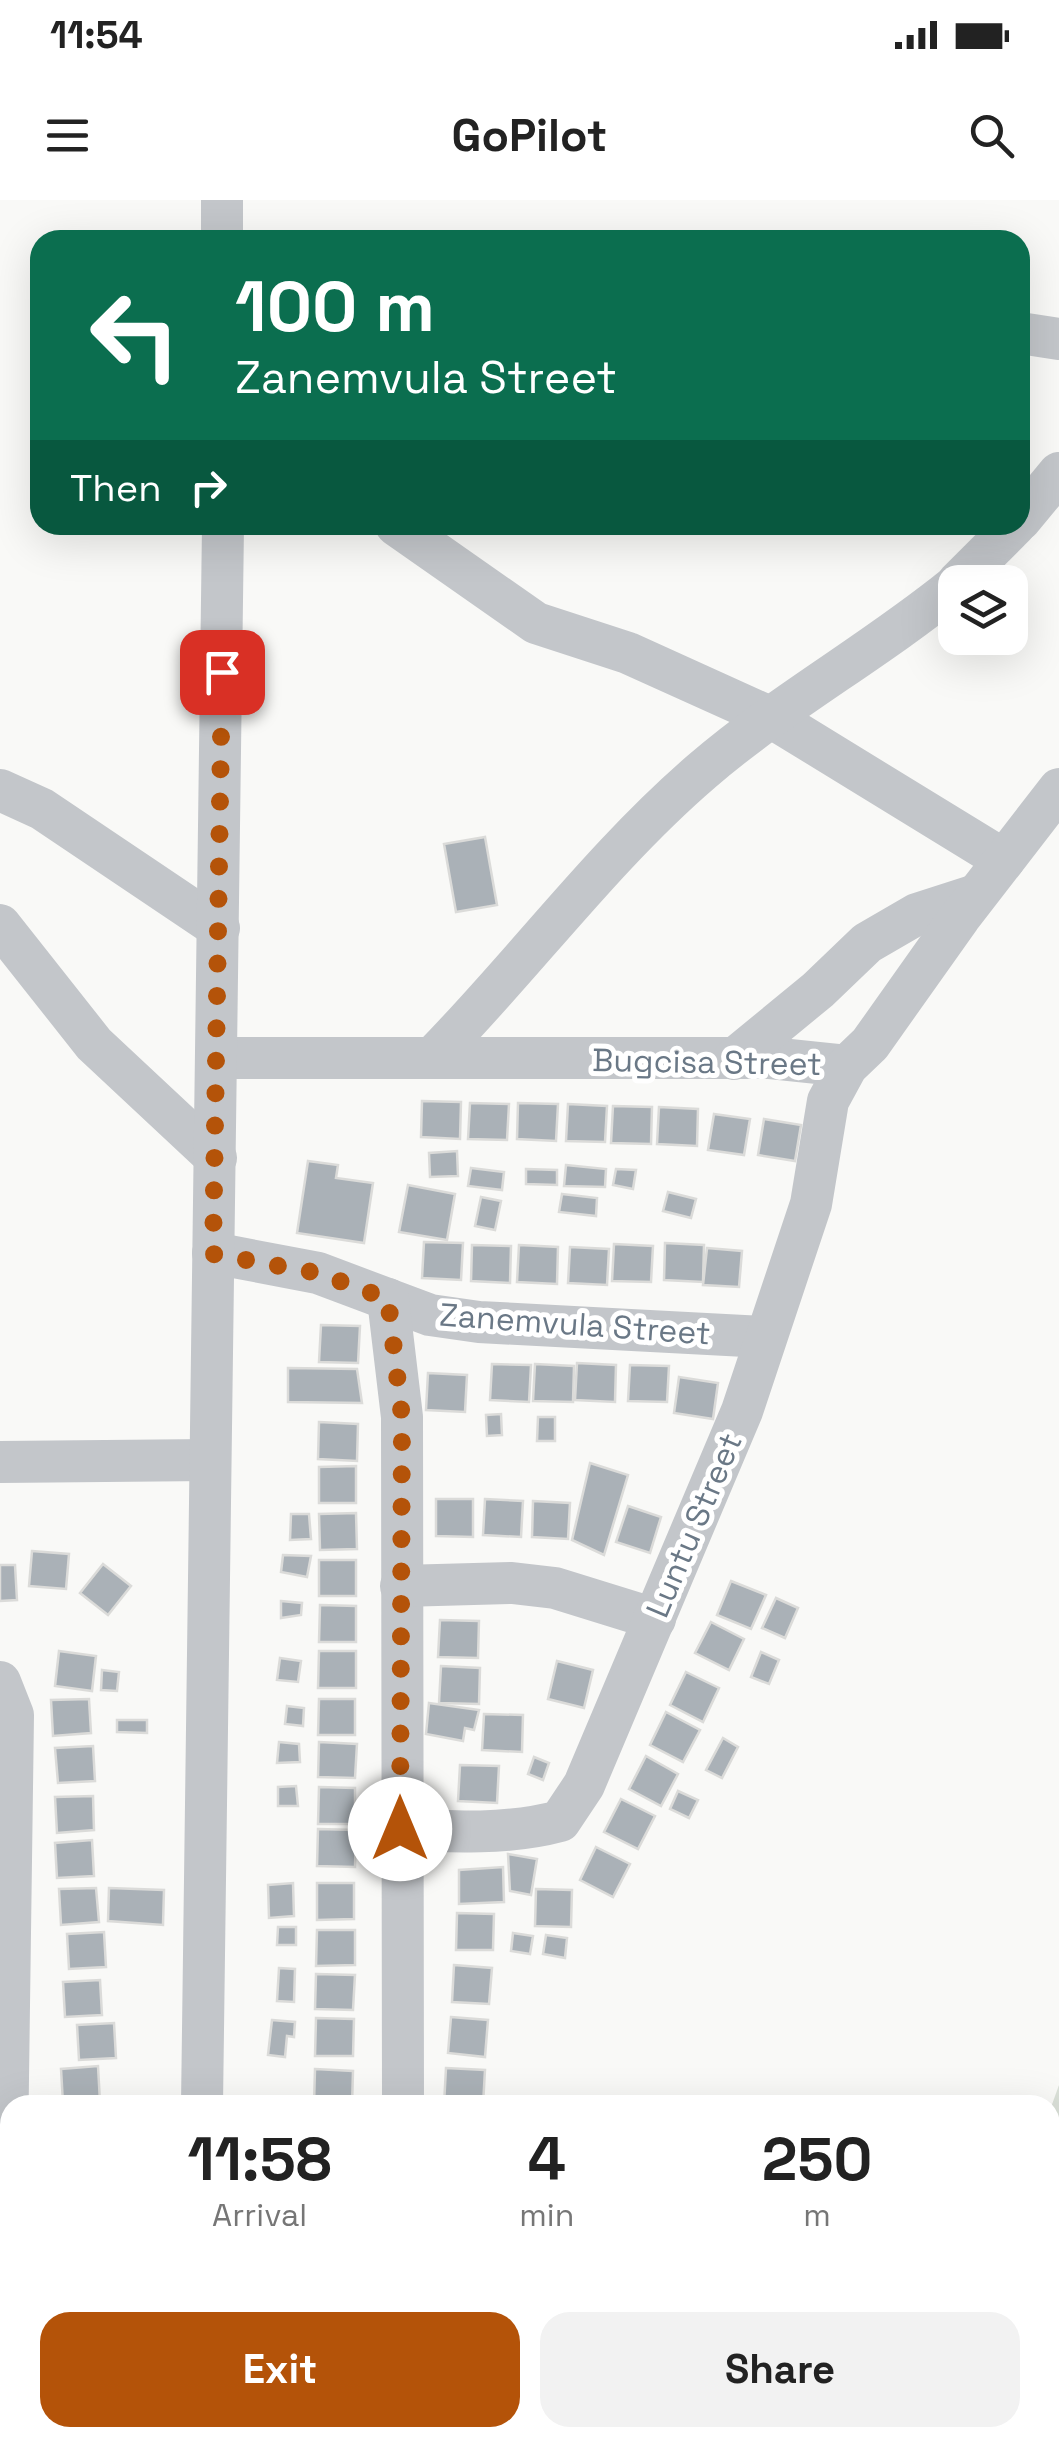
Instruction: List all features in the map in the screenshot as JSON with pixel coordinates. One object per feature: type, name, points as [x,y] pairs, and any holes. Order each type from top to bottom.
[{"type":"street","points":[[222,200],[222,230]]},
{"type":"street","points":[[1030,335],[1059,339]]},
{"type":"street","points":[[1030,508],[1059,472]]},
{"type":"street","points":[[202,2095],[223,535]]},
{"type":"street","points":[[410,535],[536,623],[628,653],[774,720],[1004,860]]},
{"type":"street","points":[[976,565],[1006,535]]},
{"type":"street","points":[[434,1056],[630,841],[702,770],[889,640],[938,600]]},
{"type":"street","name":"Bugcisa Street","points":[[218,1058],[734,1059],[848,1066],[870,1044],[976,895],[1059,789]]},
{"type":"street","points":[[0,790],[42,810],[219,928]]},
{"type":"street","points":[[734,1059],[818,990],[867,942],[917,914],[976,895]]},
{"type":"street","points":[[0,925],[94,1044],[216,1158]]},
{"type":"street","name":"Luntu Street","points":[[400,1829],[459,1832],[532,1828],[560,1820],[584,1785],[742,1411],[811,1204],[828,1101],[848,1066]]},
{"type":"street","name":"Zanemvula Street","points":[[213,1254],[318,1273],[430,1316],[480,1322],[765,1336]]},
{"type":"street","name":"Zanemvula Street","points":[[388,1299],[402,1417],[402,2095]]},
{"type":"street","points":[[0,1462],[210,1460]]},
{"type":"street","points":[[401,1586],[512,1583],[555,1588],[655,1619]]},
{"type":"street","points":[[0,1682],[13,1714],[7,2095]]},
{"type":"building","points":[[485,837],[497,905],[456,912],[444,844]]},
{"type":"building","points":[[422,1101],[461,1102],[460,1139],[421,1137]]},
{"type":"building","points":[[470,1103],[509,1104],[507,1140],[468,1139]]},
{"type":"building","points":[[518,1103],[558,1104],[556,1141],[517,1139]]},
{"type":"building","points":[[568,1104],[607,1106],[605,1142],[566,1141]]},
{"type":"building","points":[[613,1106],[652,1107],[651,1144],[611,1143]]},
{"type":"building","points":[[659,1107],[698,1109],[697,1146],[657,1144]]},
{"type":"building","points":[[714,1114],[750,1119],[744,1155],[708,1150]]},
{"type":"building","points":[[764,1119],[801,1125],[795,1161],[758,1155]]},
{"type":"building","points":[[457,1151],[458,1176],[430,1177],[429,1153]]},
{"type":"building","points":[[308,1161],[338,1165],[336,1178],[373,1183],[364,1243],[297,1233]]},
{"type":"building","points":[[566,1165],[606,1169],[605,1187],[564,1186]]},
{"type":"building","points":[[471,1168],[504,1172],[502,1190],[468,1186]]},
{"type":"building","points":[[526,1169],[557,1170],[557,1185],[526,1184]]},
{"type":"building","points":[[616,1169],[636,1170],[633,1189],[613,1185]]},
{"type":"building","points":[[408,1185],[455,1194],[447,1240],[399,1232]]},
{"type":"building","points":[[668,1192],[696,1199],[691,1218],[663,1211]]},
{"type":"building","points":[[562,1194],[597,1198],[596,1216],[559,1212]]},
{"type":"building","points":[[481,1197],[501,1201],[495,1230],[475,1226]]},
{"type":"building","points":[[424,1242],[463,1243],[461,1280],[422,1278]]},
{"type":"building","points":[[665,1243],[704,1245],[703,1282],[664,1280]]},
{"type":"building","points":[[614,1244],[653,1246],[651,1282],[612,1281]]},
{"type":"building","points":[[472,1245],[511,1246],[510,1283],[471,1281]]},
{"type":"building","points":[[519,1245],[558,1247],[557,1284],[517,1282]]},
{"type":"building","points":[[570,1247],[609,1249],[607,1285],[568,1283]]},
{"type":"building","points":[[707,1248],[742,1251],[739,1287],[703,1285]]},
{"type":"building","points":[[321,1325],[360,1326],[358,1363],[319,1362]]},
{"type":"building","points":[[577,1363],[616,1365],[615,1402],[575,1400]]},
{"type":"building","points":[[492,1364],[531,1365],[529,1402],[490,1400]]},
{"type":"building","points":[[535,1364],[574,1366],[573,1402],[533,1401]]},
{"type":"building","points":[[630,1365],[669,1366],[667,1402],[628,1401]]},
{"type":"building","points":[[288,1368],[357,1369],[362,1403],[288,1402]]},
{"type":"building","points":[[428,1373],[467,1375],[465,1412],[426,1410]]},
{"type":"building","points":[[679,1377],[718,1383],[713,1419],[674,1413]]},
{"type":"building","points":[[501,1414],[502,1435],[487,1436],[486,1415]]},
{"type":"building","points":[[538,1417],[555,1417],[555,1441],[537,1441]]},
{"type":"building","points":[[319,1422],[358,1424],[357,1461],[318,1459]]},
{"type":"building","points":[[590,1463],[628,1475],[604,1555],[572,1540]]},
{"type":"building","points":[[356,1466],[356,1503],[319,1503],[319,1467]]},
{"type":"building","points":[[436,1499],[473,1499],[473,1537],[436,1536]]},
{"type":"building","points":[[485,1499],[523,1501],[521,1537],[483,1535]]},
{"type":"building","points":[[533,1501],[570,1503],[568,1539],[532,1537]]},
{"type":"building","points":[[628,1506],[661,1517],[650,1553],[616,1542]]},
{"type":"building","points":[[356,1513],[357,1549],[320,1550],[319,1514]]},
{"type":"building","points":[[291,1514],[309,1514],[311,1539],[290,1540]]},
{"type":"building","points":[[32,1551],[69,1554],[66,1589],[29,1586]]},
{"type":"building","points":[[283,1555],[311,1556],[307,1577],[281,1572]]},
{"type":"building","points":[[319,1560],[356,1560],[356,1596],[319,1596]]},
{"type":"building","points":[[103,1564],[131,1586],[108,1615],[80,1593]]},
{"type":"building","points":[[0,1565],[15,1565],[17,1600],[0,1601]]},
{"type":"building","points":[[731,1581],[766,1595],[751,1629],[717,1615]]},
{"type":"building","points":[[776,1598],[798,1608],[785,1638],[762,1628]]},
{"type":"building","points":[[281,1601],[302,1603],[301,1615],[281,1618]]},
{"type":"building","points":[[320,1605],[356,1606],[356,1642],[319,1642]]},
{"type":"building","points":[[440,1620],[479,1621],[478,1658],[438,1657]]},
{"type":"building","points":[[711,1622],[744,1639],[729,1670],[695,1653]]},
{"type":"building","points":[[59,1651],[96,1656],[92,1691],[55,1686]]},
{"type":"building","points":[[319,1651],[356,1651],[356,1688],[318,1688]]},
{"type":"building","points":[[761,1652],[779,1660],[769,1684],[751,1677]]},
{"type":"building","points":[[280,1658],[301,1661],[298,1682],[277,1680]]},
{"type":"building","points":[[557,1661],[593,1670],[584,1708],[548,1699]]},
{"type":"building","points":[[441,1666],[480,1668],[479,1704],[439,1703]]},
{"type":"building","points":[[102,1670],[119,1672],[117,1691],[101,1690]]},
{"type":"building","points":[[686,1672],[719,1688],[703,1722],[670,1705]]},
{"type":"building","points":[[89,1699],[91,1733],[53,1736],[51,1700]]},
{"type":"building","points":[[319,1699],[355,1699],[355,1735],[318,1735]]},
{"type":"building","points":[[429,1703],[479,1710],[474,1730],[465,1728],[463,1741],[426,1734]]},
{"type":"building","points":[[287,1706],[304,1708],[303,1726],[285,1724]]},
{"type":"building","points":[[666,1712],[700,1730],[683,1762],[650,1745]]},
{"type":"building","points":[[484,1714],[523,1715],[522,1752],[482,1750]]},
{"type":"building","points":[[117,1720],[147,1720],[147,1733],[117,1732]]},
{"type":"building","points":[[723,1738],[738,1747],[722,1778],[706,1770]]},
{"type":"building","points":[[279,1742],[299,1744],[300,1762],[277,1763]]},
{"type":"building","points":[[319,1742],[357,1744],[355,1778],[318,1777]]},
{"type":"building","points":[[93,1746],[95,1781],[58,1783],[55,1748]]},
{"type":"building","points":[[646,1756],[678,1774],[661,1806],[629,1789]]},
{"type":"building","points":[[534,1757],[549,1763],[543,1780],[528,1774]]},
{"type":"building","points":[[460,1765],[499,1766],[497,1803],[458,1801]]},
{"type":"building","points":[[296,1786],[298,1806],[278,1806],[278,1787]]},
{"type":"building","points":[[319,1787],[355,1788],[355,1824],[318,1824]]},
{"type":"building","points":[[678,1791],[698,1800],[689,1818],[670,1809]]},
{"type":"building","points":[[93,1796],[94,1830],[57,1833],[55,1797]]},
{"type":"building","points":[[621,1799],[655,1816],[638,1849],[604,1832]]},
{"type":"building","points":[[318,1829],[356,1830],[355,1867],[317,1866]]},
{"type":"building","points":[[92,1840],[94,1876],[57,1878],[55,1843]]},
{"type":"building","points":[[596,1847],[630,1864],[613,1897],[580,1880]]},
{"type":"building","points":[[508,1854],[537,1859],[531,1895],[510,1891]]},
{"type":"building","points":[[503,1867],[504,1902],[459,1904],[459,1870]]},
{"type":"building","points":[[293,1883],[294,1916],[269,1918],[268,1885]]},
{"type":"building","points":[[317,1883],[354,1883],[354,1919],[317,1920]]},
{"type":"building","points":[[96,1888],[99,1922],[61,1925],[59,1889]]},
{"type":"building","points":[[109,1888],[164,1890],[163,1925],[108,1921]]},
{"type":"building","points":[[536,1889],[572,1890],[571,1927],[535,1926]]},
{"type":"building","points":[[457,1913],[494,1914],[493,1950],[456,1950]]},
{"type":"building","points":[[278,1927],[296,1927],[296,1945],[277,1945]]},
{"type":"building","points":[[317,1930],[355,1930],[355,1965],[316,1966]]},
{"type":"building","points":[[104,1932],[106,1967],[69,1969],[67,1934]]},
{"type":"building","points":[[513,1933],[533,1936],[530,1954],[511,1951]]},
{"type":"building","points":[[546,1935],[567,1938],[565,1958],[543,1954]]},
{"type":"building","points":[[454,1965],[492,1968],[489,2004],[452,2002]]},
{"type":"building","points":[[279,1968],[295,1969],[294,2002],[277,2001]]},
{"type":"building","points":[[316,1974],[355,1975],[353,2010],[315,2009]]},
{"type":"building","points":[[100,1980],[102,2015],[65,2017],[63,1982]]},
{"type":"building","points":[[451,2017],[488,2020],[485,2057],[448,2053]]},
{"type":"building","points":[[316,2018],[354,2019],[353,2056],[315,2056]]},
{"type":"building","points":[[272,2020],[295,2022],[294,2037],[287,2036],[285,2057],[268,2055]]},
{"type":"building","points":[[114,2023],[116,2058],[79,2060],[77,2025]]},
{"type":"building","points":[[98,2066],[100,2095],[63,2095],[61,2069]]},
{"type":"building","points":[[446,2068],[485,2070],[484,2095],[445,2095]]},
{"type":"building","points":[[315,2069],[353,2071],[352,2095],[314,2095]]},
{"type":"route","points":[[222,672],[213,1254],[318,1273],[388,1299],[402,1417],[400,1829]]}]
